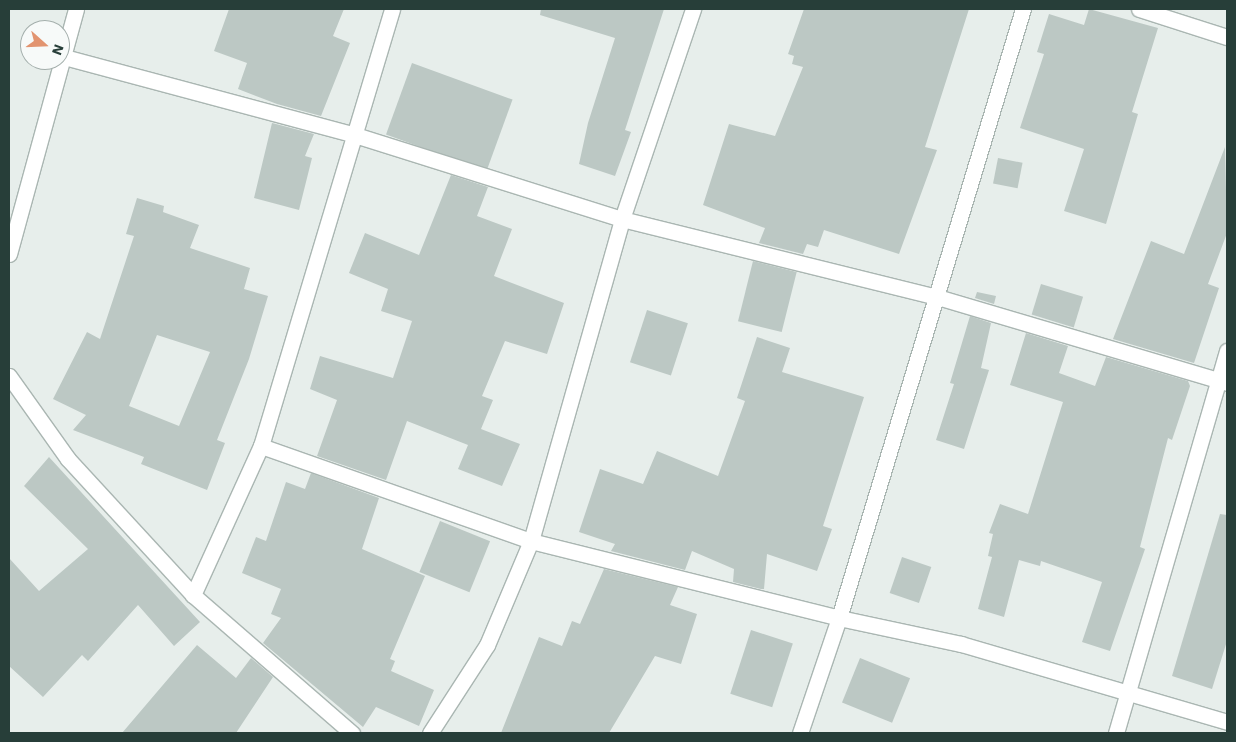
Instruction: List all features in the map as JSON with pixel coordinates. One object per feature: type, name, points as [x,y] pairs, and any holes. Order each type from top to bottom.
[{"type":"street","points":[[70,33],[76,9]]},
{"type":"street","points":[[193,595],[261,446],[392,9]]},
{"type":"street","points":[[430,733],[486,645],[531,541],[622,220],[693,9]]},
{"type":"street","points":[[800,733],[839,618],[934,296],[1023,9]]},
{"type":"street","points":[[1138,9],[1227,37]]},
{"type":"street","points":[[70,59],[355,135],[622,220],[934,296],[1223,382]]},
{"type":"street","points":[[9,254],[60,70]]},
{"type":"street","points":[[1116,733],[1223,382],[1227,351]]},
{"type":"street","points":[[9,376],[68,459],[193,595],[352,733]]},
{"type":"street","points":[[261,446],[531,541],[839,618],[961,644],[1227,722]]},
{"type":"building","points":[[229,9],[344,9],[333,36],[350,43],[321,116],[277,104],[238,89],[247,63],[214,51]]},
{"type":"building","points":[[541,9],[664,9],[625,130],[631,132],[615,176],[579,164],[588,123],[615,38],[540,15]]},
{"type":"building","points":[[804,9],[969,9],[925,147],[937,150],[899,254],[824,230],[818,247],[807,244],[803,254],[759,243],[765,228],[703,205],[729,124],[775,136],[803,67],[792,64],[794,56],[788,54]]},
{"type":"building","points":[[1089,9],[1158,28],[1132,112],[1138,114],[1106,224],[1064,211],[1084,149],[1020,128],[1044,54],[1037,52],[1049,14],[1084,25]]},
{"type":"building","points":[[412,63],[513,100],[487,171],[386,134]]},
{"type":"building","points":[[272,123],[314,134],[305,156],[312,158],[299,210],[254,198]]},
{"type":"building","points":[[1225,147],[1227,233],[1208,284],[1219,288],[1194,363],[1113,339],[1151,241],[1184,254]]},
{"type":"building","points":[[998,158],[1023,163],[1018,188],[993,184]]},
{"type":"building","points":[[451,175],[488,187],[477,216],[512,229],[494,276],[564,303],[547,354],[505,341],[482,396],[493,400],[481,429],[520,444],[502,486],[458,469],[468,445],[407,421],[386,480],[317,456],[337,400],[310,389],[320,356],[393,378],[412,321],[381,311],[388,289],[349,273],[365,233],[419,255]]},
{"type":"building","points":[[137,198],[164,206],[163,212],[199,225],[190,248],[250,268],[244,289],[268,296],[249,359],[217,440],[225,443],[207,490],[141,464],[144,457],[73,430],[86,415],[53,399],[87,332],[100,339],[134,236],[126,234]],"holes":[[[157,335],[210,352],[179,426],[129,406]]]},
{"type":"building","points":[[753,261],[797,272],[782,332],[738,321]]},
{"type":"building","points":[[1041,284],[1083,297],[1074,327],[1032,315]]},
{"type":"building","points":[[977,292],[996,296],[994,304],[975,298]]},
{"type":"building","points":[[647,310],[688,323],[671,376],[630,362]]},
{"type":"building","points":[[970,316],[991,323],[981,368],[989,370],[964,449],[936,440],[954,384],[950,383]]},
{"type":"building","points":[[1026,333],[1068,346],[1059,373],[1095,386],[1106,357],[1188,381],[1190,386],[1172,440],[1168,438],[1140,547],[1145,549],[1110,651],[1082,642],[1102,582],[1041,561],[1040,566],[1019,560],[1004,617],[978,609],[992,557],[988,556],[993,534],[989,533],[1000,504],[1028,514],[1063,402],[1010,385]]},
{"type":"building","points":[[757,337],[790,348],[782,372],[864,397],[823,526],[832,529],[817,571],[767,554],[764,589],[761,589],[733,582],[734,569],[692,551],[685,570],[611,551],[615,544],[579,532],[600,469],[643,484],[657,451],[718,476],[745,401],[737,398]]},
{"type":"building","points":[[49,457],[200,622],[174,646],[138,605],[88,661],[82,655],[43,697],[9,666],[9,558],[39,591],[88,549],[24,486]]},
{"type":"building","points":[[311,473],[379,498],[362,549],[425,576],[390,659],[395,661],[391,671],[434,690],[419,726],[376,707],[363,727],[263,643],[281,618],[271,614],[281,589],[242,573],[256,537],[266,541],[286,482],[305,489]]},
{"type":"building","points":[[1220,514],[1227,515],[1227,641],[1212,689],[1172,676]]},
{"type":"building","points":[[440,521],[490,541],[469,592],[419,572]]},
{"type":"building","points":[[902,557],[931,567],[919,603],[890,593]]},
{"type":"building","points":[[604,569],[678,587],[670,605],[697,614],[681,664],[655,656],[609,733],[501,733],[539,637],[562,646],[572,621],[580,624]]},
{"type":"building","points":[[751,630],[793,644],[772,707],[730,694]]},
{"type":"building","points":[[197,645],[236,678],[251,658],[273,677],[236,733],[122,733]]},
{"type":"building","points":[[860,658],[910,678],[892,723],[842,703]]}]
